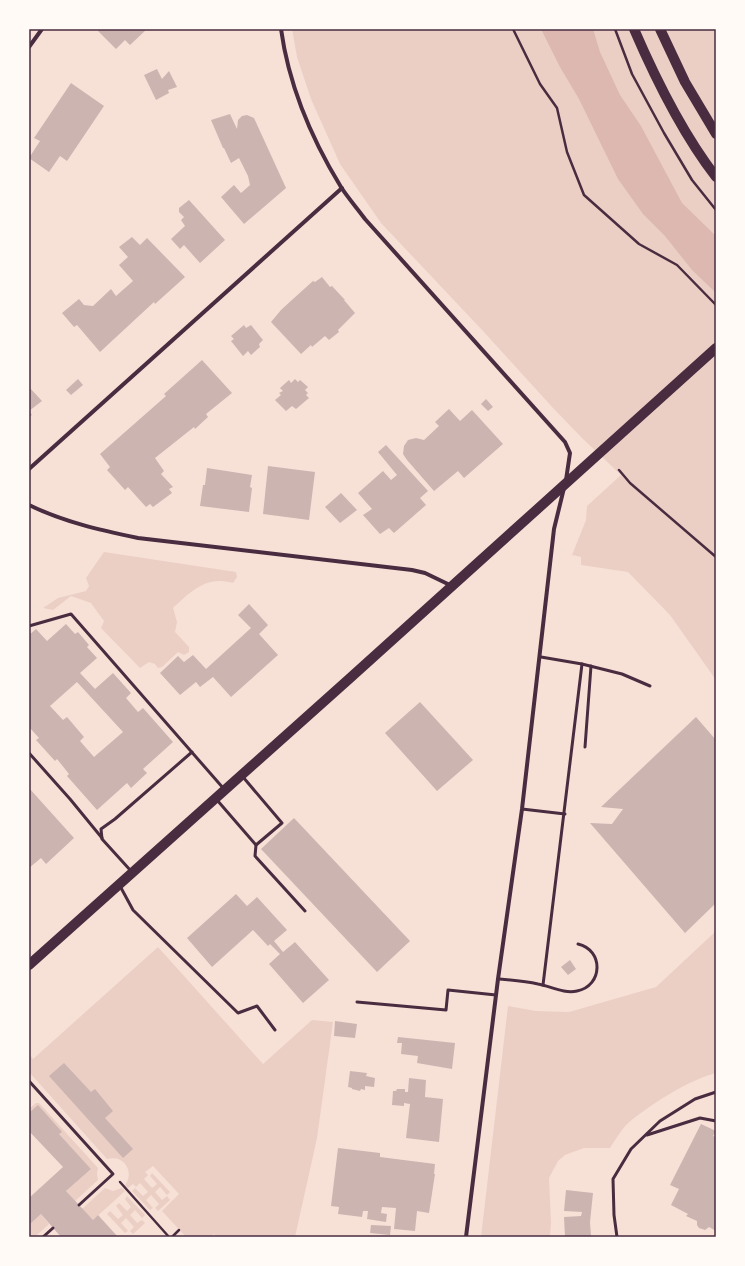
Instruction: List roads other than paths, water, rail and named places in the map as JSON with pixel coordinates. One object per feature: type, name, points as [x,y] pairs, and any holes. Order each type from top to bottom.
[{"type":"main road","points":[[634,29],[657,80],[695,146],[716,177]]},
{"type":"main road","points":[[660,29],[685,82],[716,134]]},
{"type":"main road","points":[[29,965],[716,348]]},
{"type":"street","points":[[29,47],[42,29]]},
{"type":"street","points":[[281,29],[282,42],[290,77],[300,107],[313,136],[342,188],[365,219],[565,442],[570,453],[566,483],[554,530],[522,809],[498,979],[466,1237]]},
{"type":"street","points":[[29,469],[342,188]]},
{"type":"street","points":[[29,505],[55,517],[106,532],[138,538],[412,570],[425,573],[452,586]]},
{"type":"lane","points":[[29,626],[71,614],[225,790]]},
{"type":"lane","points":[[540,657],[582,664],[622,674],[650,686]]},
{"type":"lane","points":[[543,985],[565,814],[582,664]]},
{"type":"lane","points":[[585,747],[591,666]]},
{"type":"lane","points":[[102,839],[101,829],[115,819],[192,752]]},
{"type":"lane","points":[[29,753],[132,872]]},
{"type":"lane","points":[[241,775],[282,823],[256,845],[255,856],[305,911]]},
{"type":"lane","points":[[216,798],[256,845]]},
{"type":"lane","points":[[522,809],[565,814]]},
{"type":"lane","points":[[119,884],[134,910],[238,1013],[257,1006],[275,1030]]},
{"type":"lane","points":[[498,979],[543,985],[568,992],[576,992],[588,987],[595,979],[597,966],[595,956],[590,949],[578,944]]},
{"type":"lane","points":[[357,1002],[446,1010],[448,990],[496,995]]},
{"type":"lane","points":[[29,1081],[113,1174],[79,1205]]},
{"type":"lane","points":[[618,1237],[614,1216],[613,1179],[631,1150],[660,1120],[695,1099],[716,1092]]},
{"type":"lane","points":[[645,1135],[700,1118],[716,1121]]},
{"type":"lane","points":[[43,1237],[53,1228]]}]
